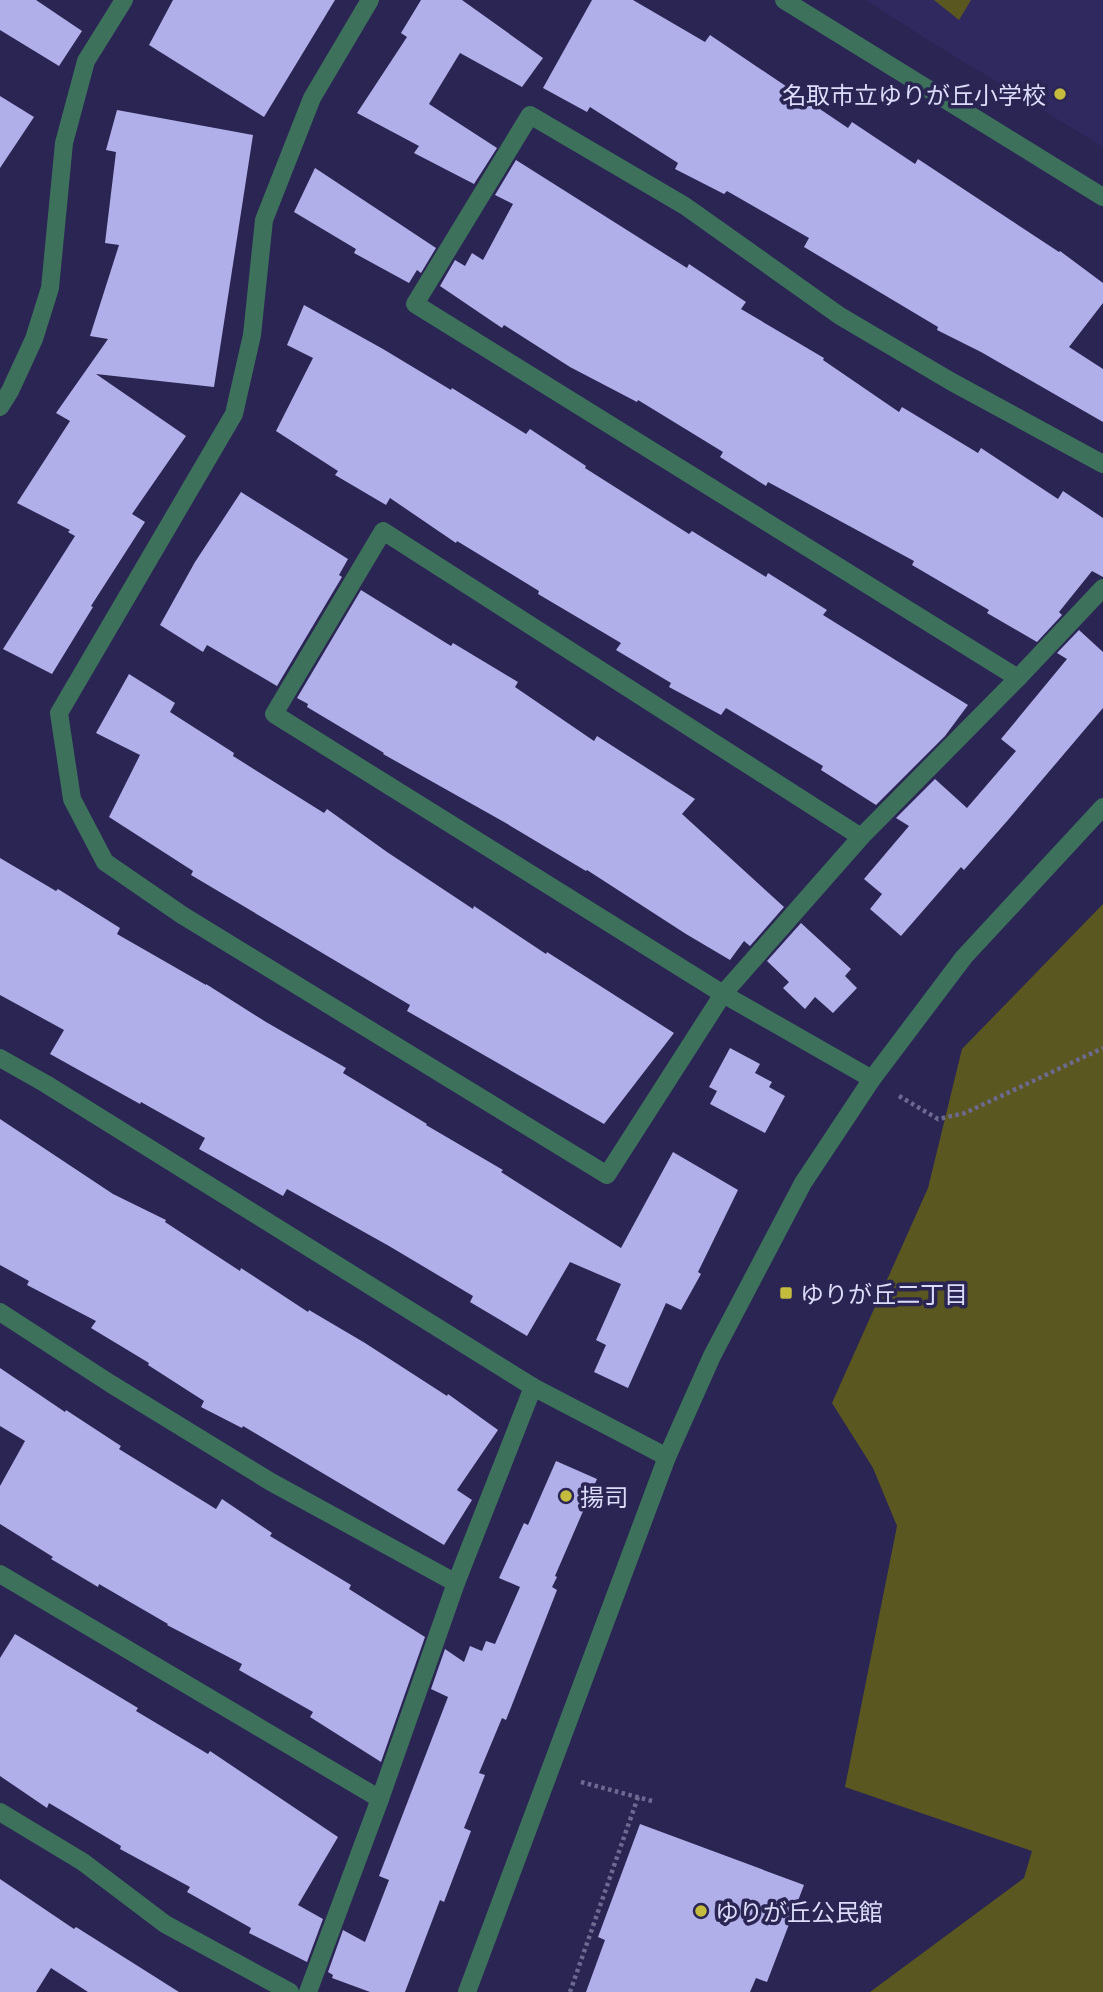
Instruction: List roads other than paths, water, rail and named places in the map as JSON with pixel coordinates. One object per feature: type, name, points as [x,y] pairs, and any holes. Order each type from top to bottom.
[{"type":"street","points":[[0,407],[34,339],[50,288],[64,143],[86,61],[124,0]]},
{"type":"street","points":[[370,0],[312,98],[264,220],[252,335],[234,414],[59,713],[72,799],[105,862],[194,922],[607,1175],[723,994],[861,836],[1103,588]]},
{"type":"street","points":[[784,0],[1103,197]]},
{"type":"street","points":[[1018,678],[415,304],[530,116],[685,206],[851,322],[952,382],[1103,464]]},
{"type":"street","points":[[861,836],[383,531],[274,714],[723,994],[872,1079]]},
{"type":"street","points":[[467,1992],[667,1457],[712,1356],[803,1183],[872,1079],[964,957],[1103,807]]},
{"type":"street","points":[[0,1058],[47,1084],[533,1387],[667,1457]]},
{"type":"street","points":[[0,1312],[271,1482],[456,1583]]},
{"type":"street","points":[[307,1992],[380,1799],[456,1583],[533,1387]]},
{"type":"street","points":[[0,1574],[380,1799]]},
{"type":"street","points":[[0,1812],[83,1862],[165,1924],[290,1992]]},
{"type":"place","name":"名取市立ゆりが丘小学校","points":[[1060,94]]},
{"type":"place","name":"ゆりが丘二丁目","points":[[786,1293]]},
{"type":"place","name":"揚司","points":[[566,1496]]},
{"type":"place","name":"ゆりが丘公民館","points":[[701,1911]]}]
